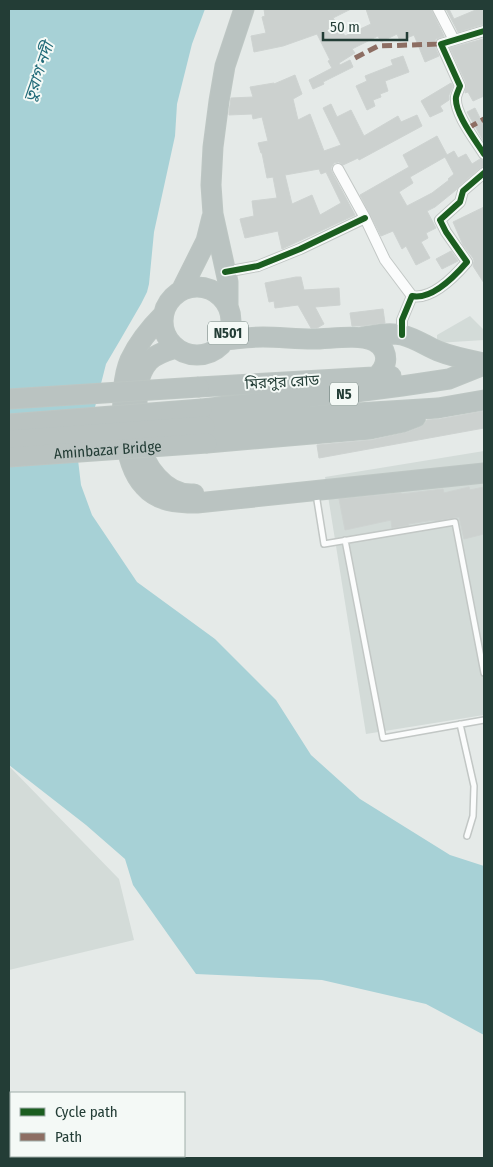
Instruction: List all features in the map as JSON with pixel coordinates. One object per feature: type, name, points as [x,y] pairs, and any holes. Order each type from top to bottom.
[{"type":"highway","name":"N501","points":[[176,348],[190,354],[206,354],[213,351],[225,340],[231,324],[228,282],[213,214],[211,185],[213,147],[225,66],[244,9]]},
{"type":"highway","name":"N501","points":[[181,291],[206,241],[213,214]]},
{"type":"highway","name":"N501","points":[[164,314],[165,308],[172,298],[181,291],[199,287],[217,293],[224,299],[229,311]]},
{"type":"highway","points":[[229,311],[240,324],[265,337]]},
{"type":"highway","points":[[164,314],[165,333],[169,341],[176,348],[153,357],[142,372],[138,384],[138,439],[143,454],[156,476],[164,484],[175,490],[188,494],[237,490],[484,464]]},
{"type":"highway","points":[[164,314],[148,331],[129,362],[125,374],[123,414],[128,454],[137,476],[144,486],[162,500],[178,503],[197,503],[484,473]]},
{"type":"highway","name":"N501","points":[[354,338],[392,333],[402,335],[437,351],[484,364]]},
{"type":"highway","name":"N501","points":[[225,340],[265,337],[354,338],[375,341],[384,350],[386,362],[384,369],[377,377]]},
{"type":"highway","name":"মিরপুর রোড","points":[[9,399],[377,377],[439,372],[484,364]]},
{"type":"highway","name":"N5","points":[[9,424],[205,426],[356,392],[449,379],[484,364]]},
{"type":"highway","points":[[356,392],[377,377]]},
{"type":"highway","points":[[205,426],[325,415],[438,408],[484,400]]},
{"type":"highway","name":"Aminbazar Bridge","points":[[9,440],[205,426]]},
{"type":"highway","name":"Aminbazar Bridge","points":[[9,457],[205,426]]},
{"type":"street","points":[[438,9],[454,40]]},
{"type":"street","points":[[484,31],[441,44],[460,86],[456,98],[460,116],[484,154]]},
{"type":"street","points":[[338,169],[365,218],[385,260],[412,296],[417,297],[437,290],[467,262],[440,220],[460,202],[463,191],[484,173]]},
{"type":"street","points":[[225,272],[258,266],[300,250],[365,218]]},
{"type":"street","points":[[402,335],[402,320],[412,296]]},
{"type":"lane","points":[[316,491],[324,544],[455,522],[484,673]]},
{"type":"lane","points":[[345,540],[383,738],[484,720]]},
{"type":"lane","points":[[460,724],[474,786],[473,816],[467,836]]},
{"type":"shaded area","points":[[470,316],[484,330],[484,340],[437,343],[437,335]]},
{"type":"shaded area","points":[[484,451],[484,715],[366,734],[325,477]]},
{"type":"shaded area","points":[[9,766],[119,879],[134,940],[9,970]]},
{"type":"water","name":"তুরাগ নদী","points":[[9,9],[205,9],[192,44],[177,104],[175,136],[154,232],[147,292],[106,364],[93,415],[76,443],[81,485],[92,515],[137,582],[215,639],[276,700],[311,755],[360,799],[450,855],[484,866],[484,1035],[426,1004],[322,980],[196,974],[133,885],[125,859],[86,825],[9,765]]},
{"type":"building","points":[[264,9],[351,9],[333,18],[345,36],[371,24],[366,9],[431,9],[444,36],[436,39],[434,43],[439,56],[425,62],[414,35],[400,41],[397,34],[381,42],[378,36],[352,49],[355,53],[339,63],[340,65],[350,60],[353,67],[313,89],[309,80],[332,68],[317,34],[283,46],[254,52],[251,36],[266,33],[262,17],[265,16]]},
{"type":"building","points":[[446,9],[449,9],[454,19],[482,9],[484,24],[458,32]]},
{"type":"building","points":[[483,39],[484,96],[473,101],[468,92],[465,93],[466,83],[450,48]]},
{"type":"building","points":[[403,56],[409,72],[385,81],[388,91],[380,94],[381,97],[373,100],[375,106],[367,110],[356,86],[367,81],[365,76],[393,65],[391,60]]},
{"type":"building","points":[[295,75],[302,94],[293,99],[298,120],[310,114],[324,151],[341,145],[323,108],[331,104],[337,117],[351,110],[364,136],[398,116],[401,122],[417,115],[422,126],[359,160],[358,158],[343,165],[339,162],[334,163],[331,168],[332,172],[355,215],[282,249],[278,231],[245,238],[240,219],[254,216],[252,201],[277,198],[273,177],[267,178],[258,143],[268,141],[262,117],[253,119],[252,114],[229,115],[231,98],[253,97],[250,87],[274,84]],"holes":[[[319,169],[321,174],[326,172],[341,203],[320,215],[312,195],[292,204],[285,175]]]},
{"type":"building","points":[[451,83],[453,86],[449,100],[440,106],[443,111],[430,117],[421,101]]},
{"type":"building","points":[[475,108],[482,122],[484,121],[484,142],[467,112]]},
{"type":"building","points":[[437,136],[447,155],[454,151],[458,158],[466,154],[472,164],[480,159],[484,161],[484,166],[435,207],[427,211],[436,228],[426,233],[428,238],[421,242],[430,258],[416,265],[406,246],[402,249],[393,231],[381,236],[360,195],[409,167],[403,155]],"holes":[[[445,157],[454,174],[432,193],[407,206],[399,192],[413,183],[410,177]]]},
{"type":"building","points":[[484,207],[484,283],[473,266],[473,258],[463,245],[453,222]]},
{"type":"building","points":[[451,251],[458,261],[442,269],[436,259]]},
{"type":"building","points":[[301,277],[304,290],[339,288],[340,305],[315,307],[324,324],[317,328],[311,328],[298,305],[275,308],[274,301],[269,302],[265,283]]},
{"type":"building","points":[[383,309],[385,323],[352,326],[350,313]]},
{"type":"building","points":[[484,411],[484,428],[319,458],[317,445],[372,440],[407,432],[420,427],[427,420]]},
{"type":"building","points":[[469,487],[470,490],[484,487],[484,534],[464,539],[459,517],[392,528],[391,520],[345,530],[339,499],[443,489],[444,493]]},
{"type":"marked path","points":[[355,58],[378,46],[441,44]]},
{"type":"marked path","points":[[468,128],[484,119]]},
{"type":"cycle path","points":[[484,31],[441,44],[460,86],[456,97],[458,111],[484,154]]},
{"type":"cycle path","points":[[402,335],[402,320],[412,296],[420,296],[435,291],[450,280],[467,262],[440,220],[460,202],[463,191],[484,173]]},
{"type":"cycle path","points":[[225,272],[258,266],[300,249],[365,218]]}]
